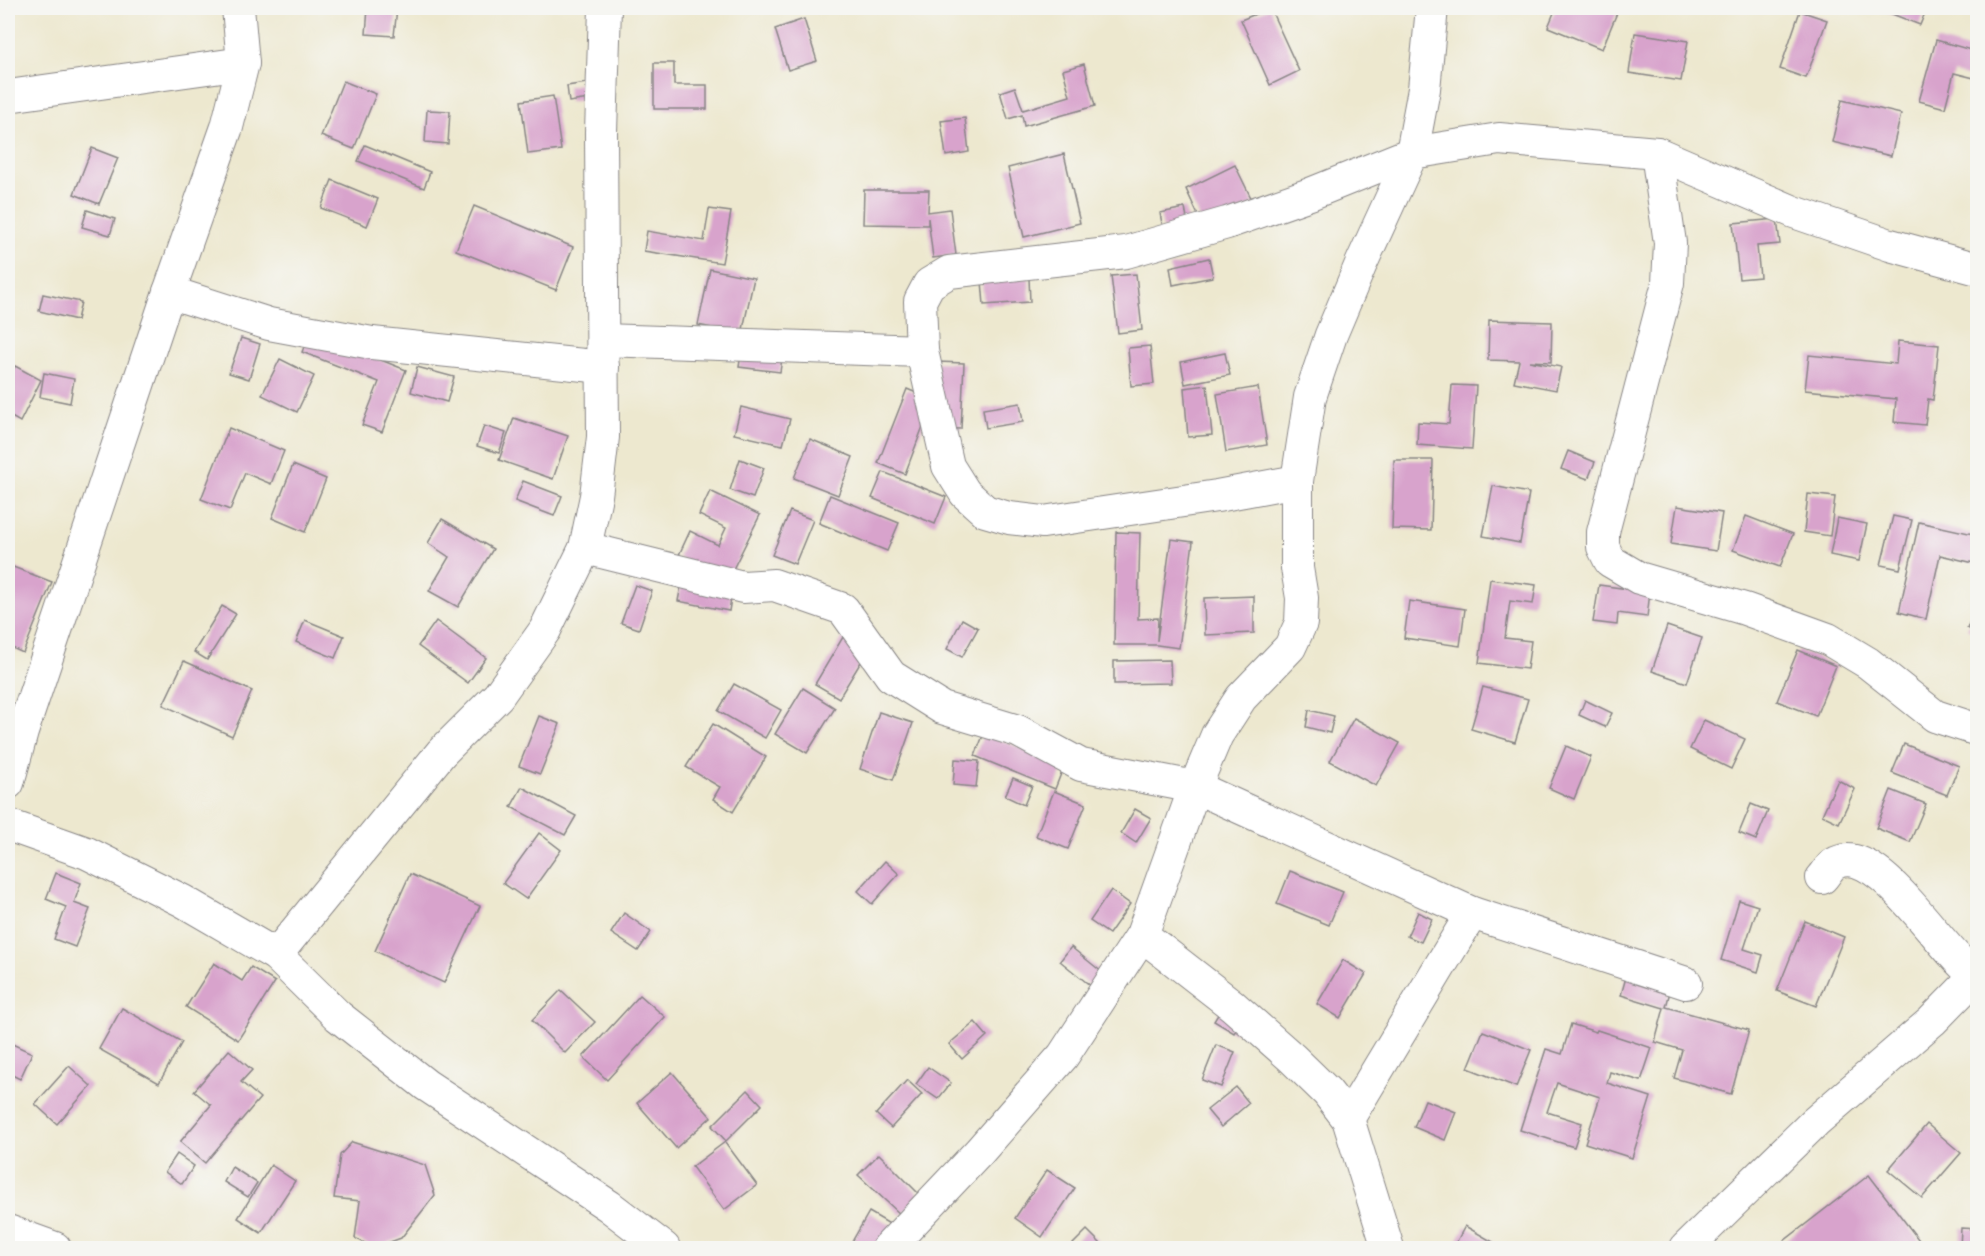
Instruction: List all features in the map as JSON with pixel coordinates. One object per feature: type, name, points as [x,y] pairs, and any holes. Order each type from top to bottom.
[{"type":"street","points":[[8,783],[15,729],[227,127],[243,63],[238,8]]},
{"type":"street","points":[[276,955],[441,753],[498,696],[545,630],[585,548],[596,496],[603,437],[601,132],[606,8]]},
{"type":"street","points":[[888,1248],[979,1152],[1063,1056],[1143,935],[1195,787],[1216,735],[1241,698],[1290,647],[1300,623],[1302,598],[1296,533],[1297,481],[1310,398],[1331,334],[1360,264],[1412,153],[1424,89],[1432,8]]},
{"type":"street","points":[[8,96],[243,63]]},
{"type":"street","points":[[1297,481],[1217,496],[1043,522],[1009,518],[985,511],[965,493],[948,466],[922,351],[920,302],[929,284],[949,272],[1126,252],[1227,223],[1289,202],[1412,153],[1499,139],[1658,153],[1794,212],[1890,245],[1977,269]]},
{"type":"street","points":[[1658,153],[1670,243],[1668,283],[1603,531],[1603,547],[1610,561],[1639,578],[1745,609],[1828,639],[1868,663],[1935,716],[1977,730]]},
{"type":"street","points":[[169,292],[269,324],[372,344],[603,354],[922,351]]},
{"type":"street","points":[[585,548],[743,587],[774,585],[843,609],[891,676],[942,708],[1018,731],[1081,765],[1195,787],[1472,913],[1686,983]]},
{"type":"street","points":[[8,825],[87,853],[183,901],[276,955],[338,1016],[426,1085],[609,1206],[664,1248]]},
{"type":"street","points":[[1686,1248],[1815,1122],[1932,1021],[1977,976],[1918,915],[1893,885],[1869,866],[1846,860],[1832,865],[1822,878]]},
{"type":"street","points":[[1348,1119],[1472,913]]},
{"type":"street","points":[[1143,935],[1232,1005],[1275,1043],[1326,1092],[1348,1119],[1388,1248]]},
{"type":"street","points":[[8,1231],[54,1248]]},
{"type":"building","points":[[368,8],[397,8],[394,36],[366,34]]},
{"type":"building","points":[[1270,8],[1299,71],[1270,85],[1241,20]]},
{"type":"building","points":[[1556,8],[1619,8],[1602,49],[1548,27]]},
{"type":"building","points":[[1889,8],[1927,8],[1920,25],[1887,12]]},
{"type":"building","points":[[1800,11],[1827,20],[1806,78],[1780,69]]},
{"type":"building","points":[[804,19],[817,61],[788,70],[775,29]]},
{"type":"building","points":[[1635,33],[1688,41],[1681,81],[1629,73]]},
{"type":"building","points":[[1936,40],[1978,52],[1978,79],[1954,73],[1945,108],[1919,101]]},
{"type":"building","points":[[654,63],[674,63],[674,85],[707,85],[707,109],[654,109]]},
{"type":"building","points":[[1084,64],[1095,106],[1024,126],[1022,115],[1008,119],[1000,92],[1015,87],[1023,110],[1070,96],[1063,70]]},
{"type":"building","points":[[343,81],[376,94],[354,149],[321,136]]},
{"type":"building","points":[[593,82],[596,98],[569,102],[567,86]]},
{"type":"building","points":[[553,96],[561,150],[528,154],[521,101]]},
{"type":"building","points":[[1842,100],[1901,114],[1891,156],[1832,142]]},
{"type":"building","points":[[427,110],[450,111],[448,144],[425,142]]},
{"type":"building","points":[[965,118],[969,152],[946,156],[941,121]]},
{"type":"building","points":[[365,145],[430,172],[424,188],[358,161]]},
{"type":"building","points":[[92,148],[118,158],[99,204],[74,194]]},
{"type":"building","points":[[1064,154],[1080,223],[1024,237],[1008,168]]},
{"type":"building","points":[[1235,165],[1254,204],[1204,228],[1186,189]]},
{"type":"building","points":[[332,180],[378,199],[367,226],[321,208]]},
{"type":"building","points":[[864,190],[929,190],[928,212],[950,209],[956,255],[933,258],[928,218],[928,225],[863,224]]},
{"type":"building","points":[[474,206],[573,247],[556,290],[456,250]]},
{"type":"building","points":[[1185,208],[1188,225],[1163,229],[1160,213]]},
{"type":"building","points":[[709,209],[731,212],[722,263],[644,251],[647,231],[704,241]]},
{"type":"building","points":[[87,210],[115,219],[110,235],[82,227]]},
{"type":"building","points":[[1777,219],[1780,244],[1757,246],[1760,277],[1739,279],[1733,223]]},
{"type":"building","points":[[1209,258],[1213,277],[1173,285],[1170,267]]},
{"type":"building","points":[[710,269],[754,278],[742,334],[698,325]]},
{"type":"building","points":[[1136,274],[1142,330],[1118,333],[1111,276]]},
{"type":"building","points":[[1029,278],[1030,302],[984,305],[982,281]]},
{"type":"building","points":[[43,294],[81,302],[77,320],[39,311]]},
{"type":"building","points":[[1489,320],[1552,322],[1551,362],[1529,361],[1561,367],[1556,390],[1514,382],[1519,361],[1488,360]]},
{"type":"building","points":[[310,332],[406,370],[382,432],[362,425],[379,382],[302,352]]},
{"type":"building","points":[[241,338],[260,344],[249,379],[229,373]]},
{"type":"building","points":[[1898,341],[1939,345],[1933,400],[1928,399],[1925,425],[1894,422],[1896,399],[1805,390],[1809,355],[1896,364]]},
{"type":"building","points":[[1150,346],[1154,384],[1131,386],[1128,348]]},
{"type":"building","points":[[742,347],[783,352],[780,372],[739,367]]},
{"type":"building","points":[[1225,353],[1230,375],[1185,384],[1181,362]]},
{"type":"building","points":[[280,359],[314,376],[297,412],[262,395]]},
{"type":"building","points":[[937,362],[964,363],[961,429],[934,428]]},
{"type":"building","points":[[15,366],[41,380],[20,422],[8,415],[8,381]]},
{"type":"building","points":[[417,367],[454,377],[447,402],[411,392]]},
{"type":"building","points":[[44,373],[74,379],[70,403],[40,397]]},
{"type":"building","points":[[1207,385],[1212,435],[1188,437],[1184,388]]},
{"type":"building","points":[[1452,385],[1476,386],[1472,449],[1417,445],[1418,422],[1449,424]]},
{"type":"building","points":[[1258,387],[1267,445],[1226,452],[1217,394]]},
{"type":"building","points":[[907,389],[933,400],[905,474],[878,463]]},
{"type":"building","points":[[1020,403],[1023,422],[986,428],[983,409]]},
{"type":"building","points":[[741,407],[790,419],[783,445],[734,434]]},
{"type":"building","points":[[514,418],[568,436],[553,479],[499,460]]},
{"type":"building","points":[[484,426],[506,433],[499,453],[477,446]]},
{"type":"building","points":[[229,428],[284,451],[271,484],[245,473],[230,510],[201,499]]},
{"type":"building","points":[[810,439],[853,457],[838,495],[794,478]]},
{"type":"building","points":[[1568,451],[1595,462],[1588,479],[1561,469]]},
{"type":"building","points":[[740,459],[764,468],[753,498],[730,490]]},
{"type":"building","points":[[1394,460],[1433,460],[1431,530],[1392,529]]},
{"type":"building","points":[[293,465],[326,479],[305,532],[272,518]]},
{"type":"building","points":[[883,472],[946,497],[935,524],[872,498]]},
{"type":"building","points":[[523,481],[562,496],[554,516],[515,501]]},
{"type":"building","points":[[1493,486],[1529,493],[1520,543],[1483,536]]},
{"type":"building","points":[[710,491],[760,515],[727,581],[678,557],[690,531],[718,545],[726,528],[699,515]]},
{"type":"building","points":[[1808,494],[1835,497],[1830,536],[1804,532]]},
{"type":"building","points":[[830,495],[899,523],[887,551],[819,523]]},
{"type":"building","points":[[1677,506],[1722,513],[1716,551],[1671,544]]},
{"type":"building","points":[[790,511],[813,520],[795,564],[772,555]]},
{"type":"building","points":[[1746,516],[1793,534],[1780,567],[1733,550]]},
{"type":"building","points":[[1893,516],[1912,520],[1900,569],[1881,565]]},
{"type":"building","points":[[1837,518],[1867,524],[1859,561],[1830,555]]},
{"type":"building","points":[[442,519],[493,549],[458,607],[429,591],[449,557],[428,543]]},
{"type":"building","points":[[1919,522],[1978,535],[1978,564],[1940,555],[1926,619],[1899,612]]},
{"type":"building","points":[[1116,532],[1140,533],[1138,619],[1158,618],[1157,641],[1171,539],[1193,542],[1179,648],[1157,645],[1114,645]]},
{"type":"building","points":[[8,565],[52,582],[23,653],[8,646]]},
{"type":"building","points":[[683,576],[733,586],[729,611],[678,601]]},
{"type":"building","points":[[1490,579],[1536,585],[1533,604],[1510,601],[1505,638],[1531,641],[1527,669],[1479,663]]},
{"type":"building","points":[[635,585],[652,591],[639,629],[621,623]]},
{"type":"building","points":[[1599,585],[1650,592],[1647,617],[1618,613],[1617,625],[1593,622]]},
{"type":"building","points":[[1254,596],[1254,633],[1205,635],[1204,598]]},
{"type":"building","points":[[1409,601],[1465,609],[1460,646],[1404,638]]},
{"type":"building","points":[[222,606],[236,614],[207,660],[194,652]]},
{"type":"building","points":[[1978,606],[1978,633],[1967,628]]},
{"type":"building","points":[[962,619],[978,628],[962,657],[947,649]]},
{"type":"building","points":[[305,620],[344,636],[335,658],[296,642]]},
{"type":"building","points":[[436,621],[486,658],[468,683],[418,646]]},
{"type":"building","points":[[1667,626],[1702,638],[1687,683],[1652,671]]},
{"type":"building","points":[[843,637],[867,652],[839,698],[815,684]]},
{"type":"building","points":[[1798,650],[1836,666],[1816,716],[1777,701]]},
{"type":"building","points":[[1170,660],[1171,683],[1114,684],[1114,661]]},
{"type":"building","points":[[184,661],[252,691],[232,736],[163,705]]},
{"type":"building","points":[[734,684],[781,710],[765,738],[718,711]]},
{"type":"building","points":[[1483,687],[1528,699],[1515,742],[1471,729]]},
{"type":"building","points":[[803,688],[835,708],[807,753],[775,734]]},
{"type":"building","points":[[1585,700],[1612,713],[1605,727],[1579,715]]},
{"type":"building","points":[[1309,710],[1334,716],[1330,733],[1306,727]]},
{"type":"building","points":[[879,712],[913,723],[893,780],[860,769]]},
{"type":"building","points":[[539,716],[560,724],[540,774],[519,766]]},
{"type":"building","points":[[1354,718],[1400,743],[1376,786],[1330,761]]},
{"type":"building","points":[[1704,720],[1745,739],[1731,769],[1690,749]]},
{"type":"building","points":[[713,724],[766,757],[733,812],[713,799],[720,787],[686,767]]},
{"type":"building","points":[[984,733],[1064,766],[1055,789],[975,756]]},
{"type":"building","points":[[1904,744],[1959,766],[1947,795],[1892,773]]},
{"type":"building","points":[[1566,746],[1591,757],[1574,799],[1549,788]]},
{"type":"building","points":[[955,759],[979,761],[976,787],[953,785]]},
{"type":"building","points":[[1013,778],[1032,786],[1024,805],[1005,796]]},
{"type":"building","points":[[1838,780],[1855,789],[1839,823],[1822,815]]},
{"type":"building","points":[[522,787],[576,816],[565,835],[511,807]]},
{"type":"building","points":[[1891,790],[1926,804],[1910,842],[1876,828]]},
{"type":"building","points":[[1054,791],[1086,804],[1068,849],[1036,836]]},
{"type":"building","points":[[1751,804],[1768,811],[1756,840],[1739,833]]},
{"type":"building","points":[[1135,809],[1151,818],[1136,843],[1121,833]]},
{"type":"building","points":[[539,833],[561,850],[526,899],[503,883]]},
{"type":"building","points":[[885,861],[899,874],[872,904],[858,891]]},
{"type":"building","points":[[1290,871],[1343,892],[1329,925],[1277,904]]},
{"type":"building","points":[[56,873],[81,883],[74,903],[90,909],[75,947],[54,939],[66,907],[46,899]]},
{"type":"building","points":[[410,874],[480,906],[444,983],[375,951]]},
{"type":"building","points":[[1111,890],[1130,904],[1109,934],[1090,921]]},
{"type":"building","points":[[1739,900],[1758,906],[1744,949],[1763,955],[1758,972],[1721,960]]},
{"type":"building","points":[[1418,912],[1432,919],[1421,942],[1407,936]]},
{"type":"building","points":[[624,913],[651,932],[638,951],[611,933]]},
{"type":"building","points":[[1805,921],[1844,937],[1816,1006],[1777,991]]},
{"type":"building","points":[[1071,947],[1113,981],[1102,995],[1060,961]]},
{"type":"building","points":[[1343,960],[1366,974],[1340,1018],[1317,1004]]},
{"type":"building","points":[[214,963],[242,981],[251,967],[275,982],[238,1040],[186,1007]]},
{"type":"building","points":[[1630,963],[1674,976],[1666,1007],[1749,1030],[1731,1094],[1674,1078],[1682,1050],[1655,1042],[1664,1008],[1621,995]]},
{"type":"building","points":[[561,990],[595,1022],[565,1053],[532,1020]]},
{"type":"building","points":[[640,995],[665,1017],[607,1080],[583,1057]]},
{"type":"building","points":[[1224,1005],[1244,1018],[1234,1033],[1214,1021]]},
{"type":"building","points":[[122,1008],[182,1042],[159,1083],[99,1049]]},
{"type":"building","points":[[975,1022],[987,1036],[962,1059],[949,1044]]},
{"type":"building","points":[[1571,1024],[1652,1048],[1641,1081],[1610,1072],[1607,1083],[1651,1097],[1632,1158],[1585,1143],[1600,1097],[1557,1083],[1547,1112],[1582,1123],[1574,1147],[1520,1130],[1546,1049],[1562,1054]]},
{"type":"building","points":[[1483,1031],[1531,1050],[1516,1087],[1468,1068]]},
{"type":"building","points":[[8,1042],[32,1053],[20,1079],[8,1073]]},
{"type":"building","points":[[1216,1045],[1235,1052],[1221,1087],[1202,1080]]},
{"type":"building","points":[[229,1050],[252,1070],[241,1082],[260,1098],[205,1163],[180,1142],[211,1105],[194,1091]]},
{"type":"building","points":[[69,1066],[91,1086],[57,1124],[35,1104]]},
{"type":"building","points":[[928,1067],[951,1083],[938,1099],[916,1084]]},
{"type":"building","points":[[672,1072],[711,1117],[676,1148],[637,1103]]},
{"type":"building","points":[[907,1080],[922,1094],[891,1128],[876,1114]]},
{"type":"building","points":[[1236,1087],[1249,1103],[1221,1127],[1207,1110]]},
{"type":"building","points":[[748,1090],[762,1105],[726,1141],[712,1126]]},
{"type":"building","points":[[1425,1100],[1456,1112],[1445,1140],[1414,1127]]},
{"type":"building","points":[[1927,1124],[1961,1153],[1922,1198],[1888,1170]]},
{"type":"building","points":[[352,1142],[425,1165],[435,1195],[401,1238],[374,1248],[355,1238],[360,1201],[334,1198],[340,1155]]},
{"type":"building","points":[[725,1142],[757,1185],[724,1210],[692,1167]]},
{"type":"building","points":[[177,1154],[194,1166],[182,1184],[165,1172]]},
{"type":"building","points":[[879,1154],[920,1195],[901,1215],[858,1175]]},
{"type":"building","points":[[271,1165],[295,1181],[261,1233],[238,1218]]},
{"type":"building","points":[[232,1167],[257,1183],[248,1197],[224,1182]]},
{"type":"building","points":[[1047,1170],[1075,1188],[1042,1237],[1015,1218]]},
{"type":"building","points":[[1869,1175],[1925,1248],[1789,1248],[1784,1241]]},
{"type":"building","points":[[869,1212],[893,1226],[880,1248],[849,1247]]},
{"type":"building","points":[[1465,1226],[1493,1242],[1489,1248],[1465,1248],[1456,1243]]},
{"type":"building","points":[[1961,1228],[1978,1229],[1978,1248],[1960,1248]]},
{"type":"building","points":[[1087,1230],[1105,1248],[1069,1248]]}]
